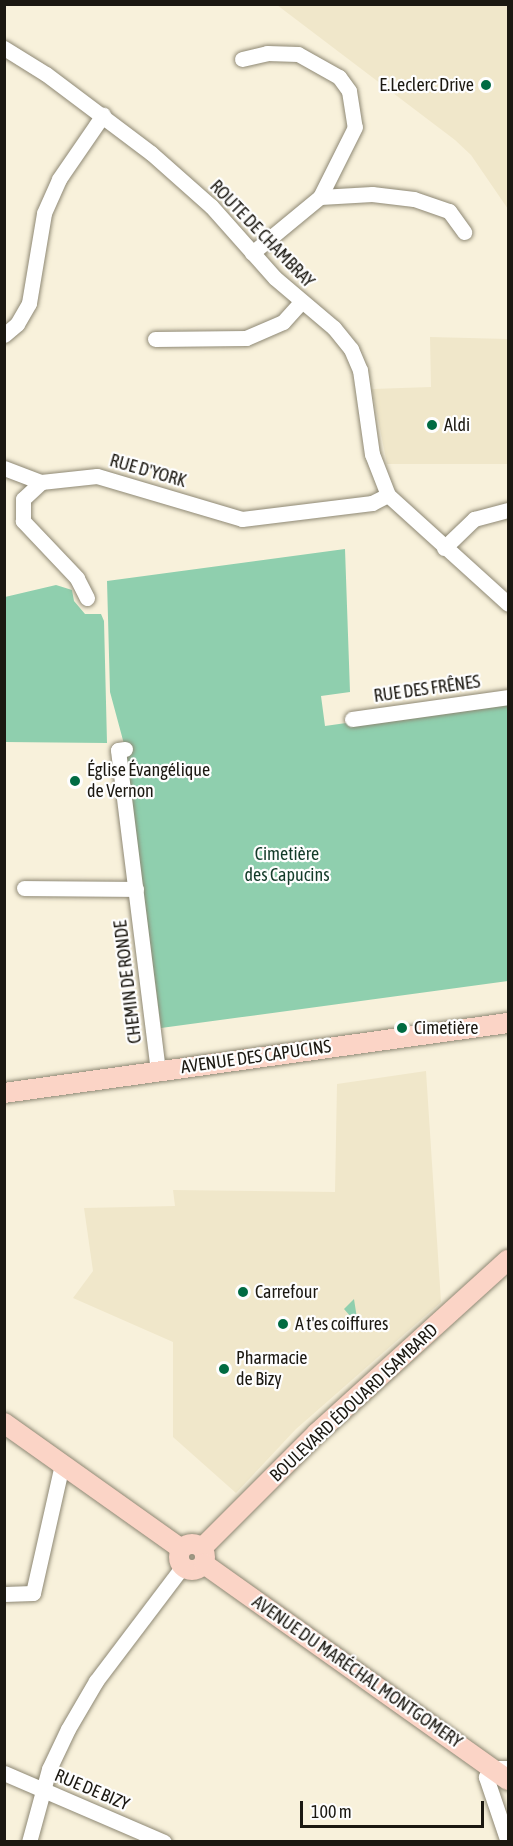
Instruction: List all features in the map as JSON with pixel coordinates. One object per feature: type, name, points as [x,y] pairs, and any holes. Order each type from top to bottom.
[{"type":"main road","name":"AVENUE DES CAPUCINS","points":[[4,1094],[508,1023]]},
{"type":"main road","name":"BOULEVARD ÉDOUARD ISAMBARD","points":[[203,1556],[317,1433],[508,1260]]},
{"type":"main road","points":[[4,1423],[62,1464],[182,1558],[192,1543],[203,1556]]},
{"type":"main road","name":"AVENUE DU MARÉCHAL MONTGOMERY","points":[[203,1556],[500,1768],[508,1780]]},
{"type":"street","name":"ROUTE DE CHAMBRAY","points":[[4,48],[103,115],[211,206],[252,253],[302,302],[334,328],[351,349],[360,370],[372,454],[393,500],[508,604]]},
{"type":"street","points":[[242,59],[267,53],[298,54],[339,77],[349,91],[355,127],[320,197],[252,253]]},
{"type":"street","points":[[4,335],[17,324],[29,303],[44,213],[59,179],[103,115]]},
{"type":"street","points":[[320,197],[372,194],[414,199],[449,211],[464,232]]},
{"type":"street","points":[[155,339],[184,336],[246,338],[283,322],[302,302]]},
{"type":"street","points":[[4,468],[40,482],[23,499],[23,521],[77,578],[87,598]]},
{"type":"street","name":"RUE D'YORK","points":[[40,482],[97,476],[242,519],[393,500]]},
{"type":"street","points":[[444,548],[474,519],[508,510]]},
{"type":"street","name":"RUE DES FRÊNES","points":[[352,719],[508,697]]},
{"type":"street","name":"CHEMIN DE RONDE","points":[[125,748],[118,750],[158,1071]]},
{"type":"street","points":[[24,888],[136,889]]},
{"type":"street","points":[[4,1594],[33,1593],[62,1464]]},
{"type":"street","points":[[28,1842],[42,1790],[68,1729],[96,1681],[182,1558]]},
{"type":"street","points":[[500,1768],[486,1777],[508,1842]]},
{"type":"street","name":"RUE DE BIZY","points":[[4,1773],[164,1842]]},
{"type":"shaded area","points":[[277,5],[508,5],[508,209],[471,155],[455,140]]},
{"type":"shaded area","points":[[430,337],[508,339],[508,464],[387,464],[372,389],[431,387]]},
{"type":"shaded area","points":[[426,1071],[441,1302],[296,1429],[236,1493],[173,1437],[173,1342],[73,1298],[93,1271],[84,1208],[175,1206],[173,1190],[335,1192],[337,1084]]},
{"type":"green space","name":"Cimetière des Capucins","points":[[345,549],[350,692],[321,696],[325,726],[508,700],[508,981],[161,1028],[124,744],[110,692],[107,581]]},
{"type":"green space","points":[[56,585],[72,590],[74,601],[85,614],[101,614],[104,621],[107,743],[5,742],[5,597]]},
{"type":"green space","points":[[354,1299],[358,1325],[344,1309]]},
{"type":"place","name":"E.Leclerc Drive","points":[[486,85]]},
{"type":"place","name":"Aldi","points":[[432,425]]},
{"type":"place","name":"Église Évangélique de Vernon","points":[[75,781]]},
{"type":"place","name":"Cimetière","points":[[402,1028]]},
{"type":"place","name":"Carrefour","points":[[243,1292]]},
{"type":"place","name":"A t'es coiffures","points":[[283,1324]]},
{"type":"place","name":"Pharmacie de Bizy","points":[[224,1369]]}]
